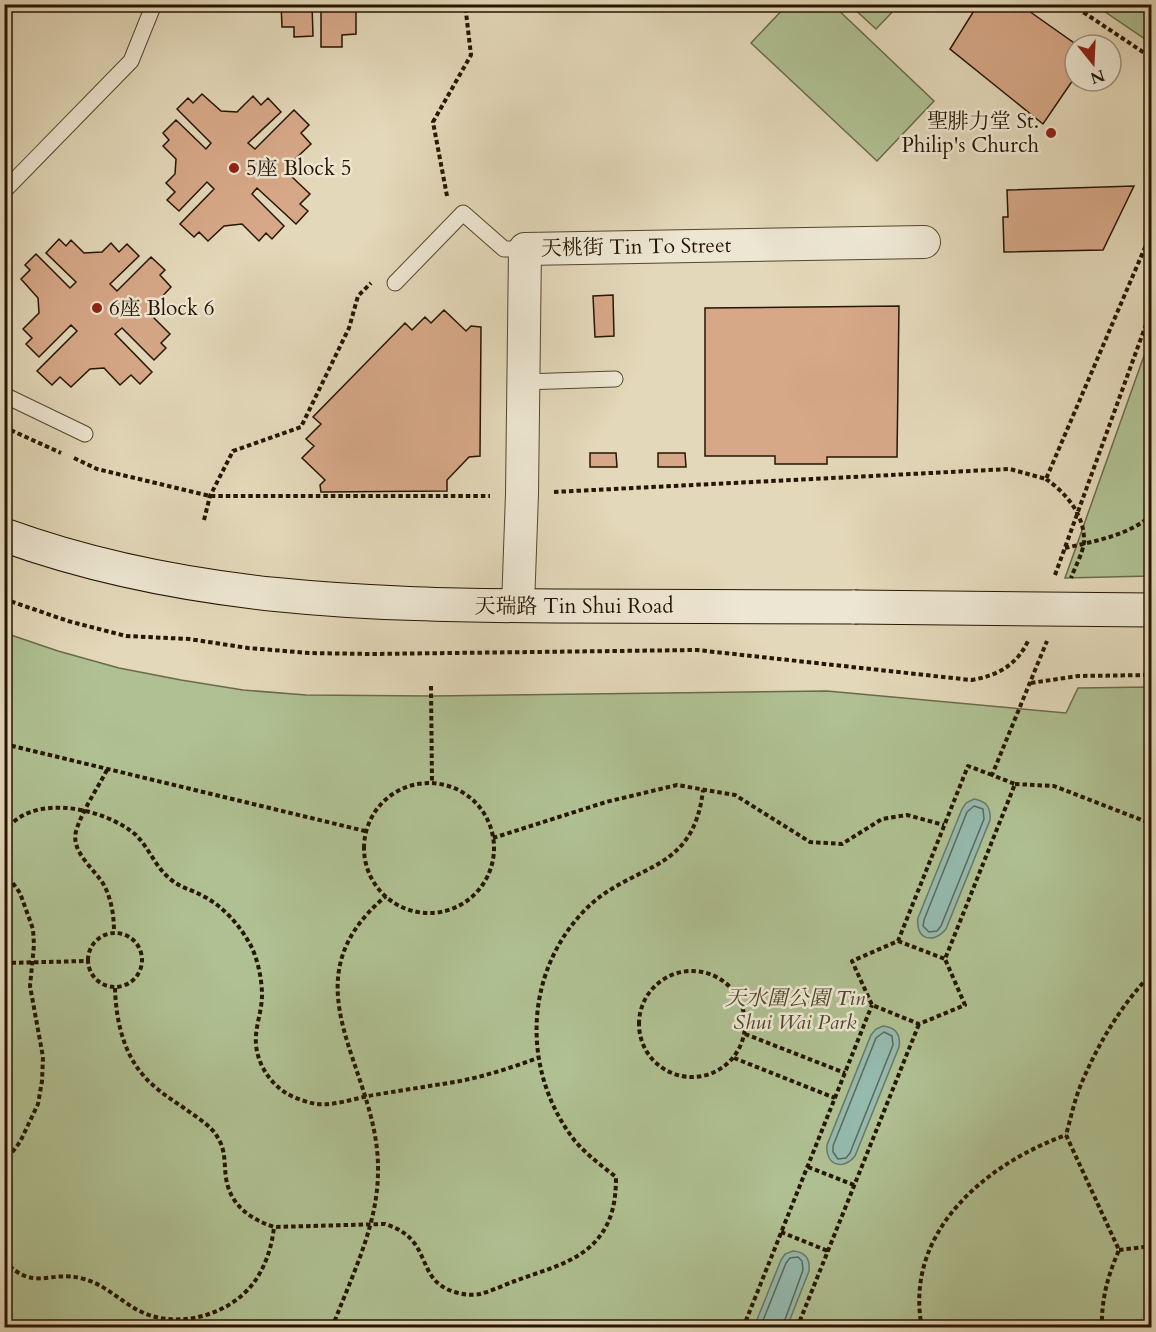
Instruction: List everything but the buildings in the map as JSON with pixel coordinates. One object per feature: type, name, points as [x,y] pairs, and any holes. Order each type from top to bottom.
[{"type":"main road","name":"天瑞路 Tin Shui Road","points":[[4,535],[101,566],[212,588],[326,600],[518,606],[1152,610]]},
{"type":"street","name":"天桃街 Tin To Street","points":[[518,606],[522,494],[525,249],[924,242]]},
{"type":"lane","points":[[4,191],[131,61],[154,4]]},
{"type":"lane","points":[[395,284],[463,213],[504,249],[525,249]]},
{"type":"lane","points":[[523,382],[615,379]]},
{"type":"lane","points":[[4,395],[85,434]]},
{"type":"path","points":[[448,203],[433,122],[471,55],[465,4]]},
{"type":"path","points":[[1071,4],[1152,58]]},
{"type":"path","points":[[4,427],[97,469],[210,496],[458,497],[1010,469],[1046,479],[1152,231]]},
{"type":"path","points":[[204,520],[210,496],[233,451],[301,427],[349,328],[358,296],[374,279]]},
{"type":"path","points":[[1052,582],[1152,308]]},
{"type":"path","points":[[1065,548],[1115,536],[1152,515]]},
{"type":"path","points":[[4,599],[68,621],[126,636],[189,639],[248,648],[309,653],[697,650],[971,680],[999,673],[1024,650],[1031,634]]},
{"type":"path","points":[[992,775],[1030,683],[1078,676],[1152,675]]},
{"type":"path","points":[[431,686],[432,783]]},
{"type":"path","points":[[4,744],[365,831]]},
{"type":"path","points":[[898,941],[968,765],[1015,784],[1054,786],[1152,824]]},
{"type":"path","points":[[107,770],[76,829],[75,840],[78,851],[105,887],[111,902],[114,932]]},
{"type":"path","points":[[432,783],[454,788],[473,800],[486,817],[493,838],[493,859],[486,879],[473,896],[456,907],[436,912],[414,912],[395,904],[379,890],[368,873],[363,852],[365,831],[375,811],[390,795],[410,785],[432,783]]},
{"type":"path","points":[[945,960],[1015,784]]},
{"type":"path","points":[[493,838],[606,802],[677,785],[735,795],[810,842],[842,844],[882,819],[907,815],[944,825]]},
{"type":"path","points":[[116,988],[116,1010],[120,1031],[128,1051],[139,1070],[153,1086],[209,1127],[218,1138],[224,1151],[226,1178],[230,1192],[246,1214],[274,1227],[372,1222],[397,1228],[416,1245],[427,1271],[436,1282],[449,1290],[464,1294],[480,1294],[566,1262],[593,1244],[604,1230],[612,1213],[616,1195],[616,1177],[577,1143],[561,1121],[549,1098],[538,1059],[536,1021],[540,991],[550,962],[564,936],[583,912],[606,892],[670,858],[684,843],[701,809],[703,790]]},
{"type":"path","points":[[4,832],[8,826],[37,810],[54,807],[86,810],[105,817],[136,836],[155,865],[169,879],[186,890],[205,897],[224,910],[252,948],[261,981],[262,993],[256,1034],[256,1052],[263,1068],[286,1093],[316,1104],[333,1104],[365,1096],[461,1081],[538,1059]]},
{"type":"path","points":[[4,871],[20,892],[33,929],[30,987],[33,1012],[42,1046],[42,1081],[38,1104],[20,1142],[4,1163]]},
{"type":"path","points":[[332,1328],[372,1222],[378,1170],[377,1144],[372,1118],[340,1020],[337,981],[340,961],[347,942],[370,909],[386,896]]},
{"type":"path","points":[[114,932],[129,936],[139,946],[143,960],[139,974],[129,984],[116,988],[101,985],[91,975],[87,961],[90,947],[100,936],[114,932]]},
{"type":"path","points":[[898,941],[945,960],[965,1005],[919,1024],[872,1005],[852,960],[898,941]]},
{"type":"path","points":[[4,963],[87,961]]},
{"type":"path","points":[[697,971],[712,974],[729,987],[742,1005],[746,1019],[745,1034],[734,1058],[722,1068],[709,1075],[695,1078],[680,1077],[666,1071],[645,1052],[638,1023],[640,1009],[646,996],[656,984],[669,976],[697,971]]},
{"type":"path","points":[[1102,1328],[1104,1292],[1119,1250],[1066,1135],[1082,1083],[1105,1034],[1136,989],[1152,973]]},
{"type":"path","points":[[743,1328],[872,1005]]},
{"type":"path","points":[[797,1328],[919,1024]]},
{"type":"path","points":[[745,1034],[845,1073]]},
{"type":"path","points":[[734,1058],[835,1098]]},
{"type":"path","points":[[922,1328],[920,1293],[923,1271],[940,1230],[956,1208],[975,1188],[1010,1161],[1042,1144],[1066,1135]]},
{"type":"path","points":[[808,1167],[854,1185]]},
{"type":"path","points":[[4,1261],[20,1276],[36,1280],[51,1276],[69,1276],[86,1280],[103,1287],[134,1309],[153,1316],[192,1319],[210,1314],[228,1305],[256,1280],[272,1245],[274,1227]]},
{"type":"path","points":[[781,1232],[828,1251]]},
{"type":"path","points":[[1119,1250],[1152,1246]]},
{"type":"green space","points":[[787,5],[833,5],[934,101],[877,161],[751,43]]},
{"type":"green space","points":[[850,5],[899,5],[876,29]]},
{"type":"green space","points":[[1095,5],[1151,5],[1151,43]]},
{"type":"green space","points":[[1151,336],[1151,576],[1065,578]]},
{"type":"green space","name":"天水圍公園 Tin Shui Wai Park","points":[[5,633],[119,668],[243,690],[306,695],[431,696],[827,691],[1066,713],[1078,688],[1151,687],[1151,1327],[5,1328]]},
{"type":"water","points":[[974,799],[987,805],[990,820],[946,929],[936,937],[926,937],[919,931],[918,918],[962,809],[966,803]]},
{"type":"water","points":[[883,1026],[896,1032],[899,1047],[855,1156],[850,1161],[836,1164],[829,1157],[827,1145],[871,1035]]},
{"type":"water","points":[[793,1251],[806,1257],[809,1271],[787,1327],[754,1327],[781,1260],[785,1254]]},
{"type":"place","name":"聖腓力堂 St. Philip's Church","points":[[1051,133]]},
{"type":"place","name":"5座 Block 5","points":[[234,168]]},
{"type":"place","name":"6座 Block 6","points":[[97,308]]}]
